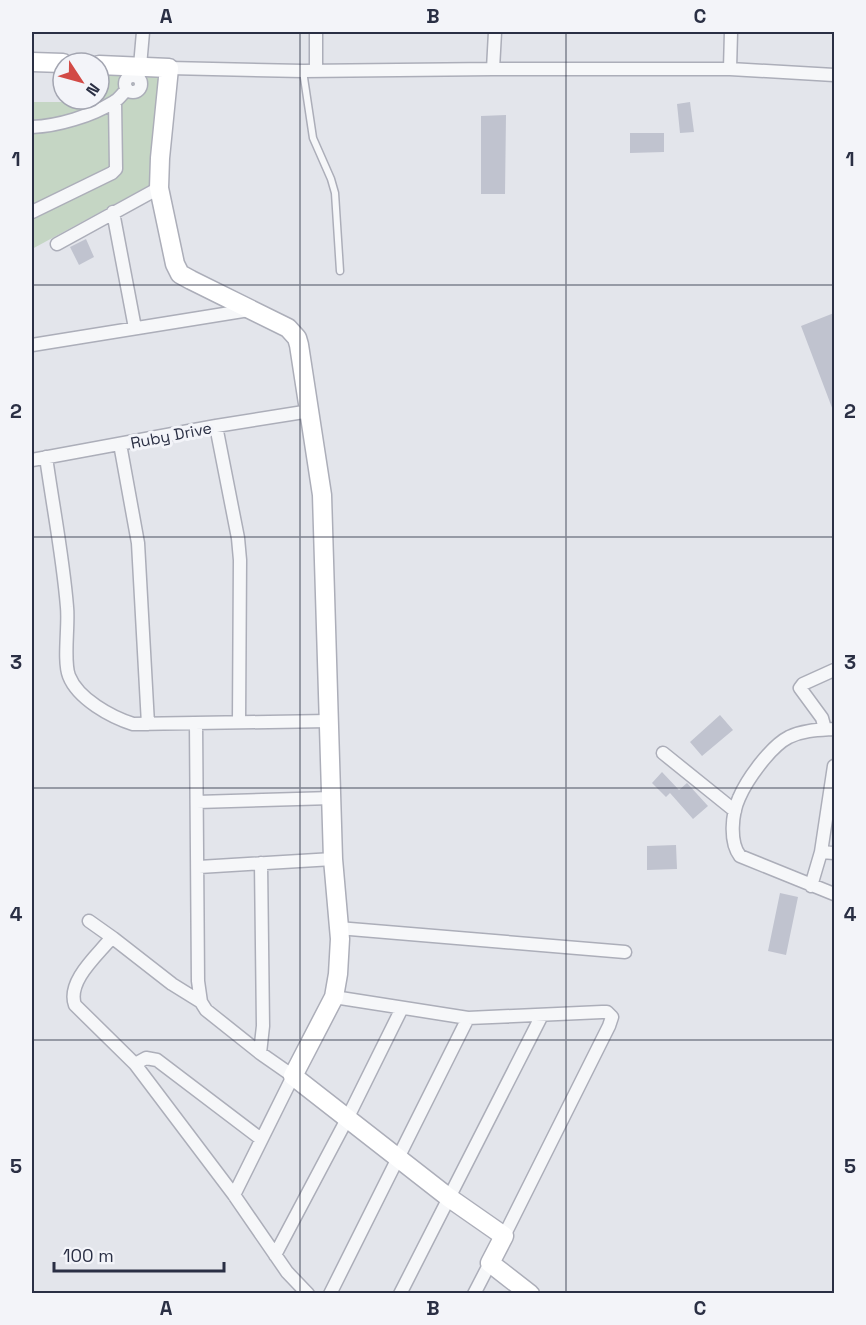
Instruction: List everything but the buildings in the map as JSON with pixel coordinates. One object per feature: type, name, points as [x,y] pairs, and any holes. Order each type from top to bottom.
[{"type":"street","points":[[32,127],[64,123],[115,101],[127,88],[135,92],[141,85],[134,70],[143,32]]},
{"type":"street","points":[[309,71],[316,32]]},
{"type":"street","points":[[493,69],[495,32]]},
{"type":"street","points":[[730,69],[731,32]]},
{"type":"street","points":[[32,62],[51,63]]},
{"type":"street","points":[[111,67],[134,70],[170,68],[309,71],[730,69],[834,75]]},
{"type":"street","points":[[170,68],[159,188],[175,264],[180,274],[288,328],[297,338],[322,495],[338,974],[334,997],[234,1195]]},
{"type":"street","points":[[32,212],[116,169],[115,101]]},
{"type":"street","points":[[57,244],[159,188]]},
{"type":"street","points":[[113,212],[135,328]]},
{"type":"street","points":[[32,345],[251,309]]},
{"type":"street","name":"Ruby Drive","points":[[32,460],[310,411]]},
{"type":"street","points":[[216,426],[238,538],[240,560],[239,721]]},
{"type":"street","points":[[120,444],[138,543],[148,724]]},
{"type":"street","points":[[46,458],[66,595],[68,675],[82,693],[103,711],[133,724],[329,721]]},
{"type":"street","points":[[830,729],[800,688],[803,684],[834,670]]},
{"type":"street","points":[[196,723],[199,867],[198,981],[201,1002],[206,1010],[260,1053],[293,1076],[448,1197],[504,1236]]},
{"type":"street","points":[[830,729],[804,731],[787,738],[775,747],[739,798],[733,828],[736,850],[740,856],[834,894]]},
{"type":"street","points":[[663,753],[735,810]]},
{"type":"street","points":[[811,886],[821,852],[834,766]]},
{"type":"street","points":[[197,802],[332,798]]},
{"type":"street","points":[[821,852],[834,853]]},
{"type":"street","points":[[199,867],[333,859]]},
{"type":"street","points":[[260,1053],[263,1026],[261,863]]},
{"type":"street","points":[[89,921],[172,984],[201,1002]]},
{"type":"street","points":[[338,928],[625,952]]},
{"type":"street","points":[[113,938],[80,978],[73,999],[75,1005],[135,1064],[234,1195],[291,1278],[308,1293]]},
{"type":"street","points":[[334,997],[468,1018],[602,1012],[608,1012],[612,1017],[474,1293]]},
{"type":"street","points":[[275,1255],[347,1119],[402,1008]]},
{"type":"street","points":[[400,1293],[542,1015]]},
{"type":"street","points":[[330,1293],[468,1018]]},
{"type":"street","points":[[135,1064],[146,1058],[157,1060],[261,1139]]},
{"type":"street","points":[[490,1263],[530,1293]]},
{"type":"lane","points":[[309,71],[313,138],[335,193],[340,271]]},
{"type":"green space","points":[[111,74],[161,76],[150,185],[32,249],[32,102],[51,102],[51,111],[111,111]]}]
